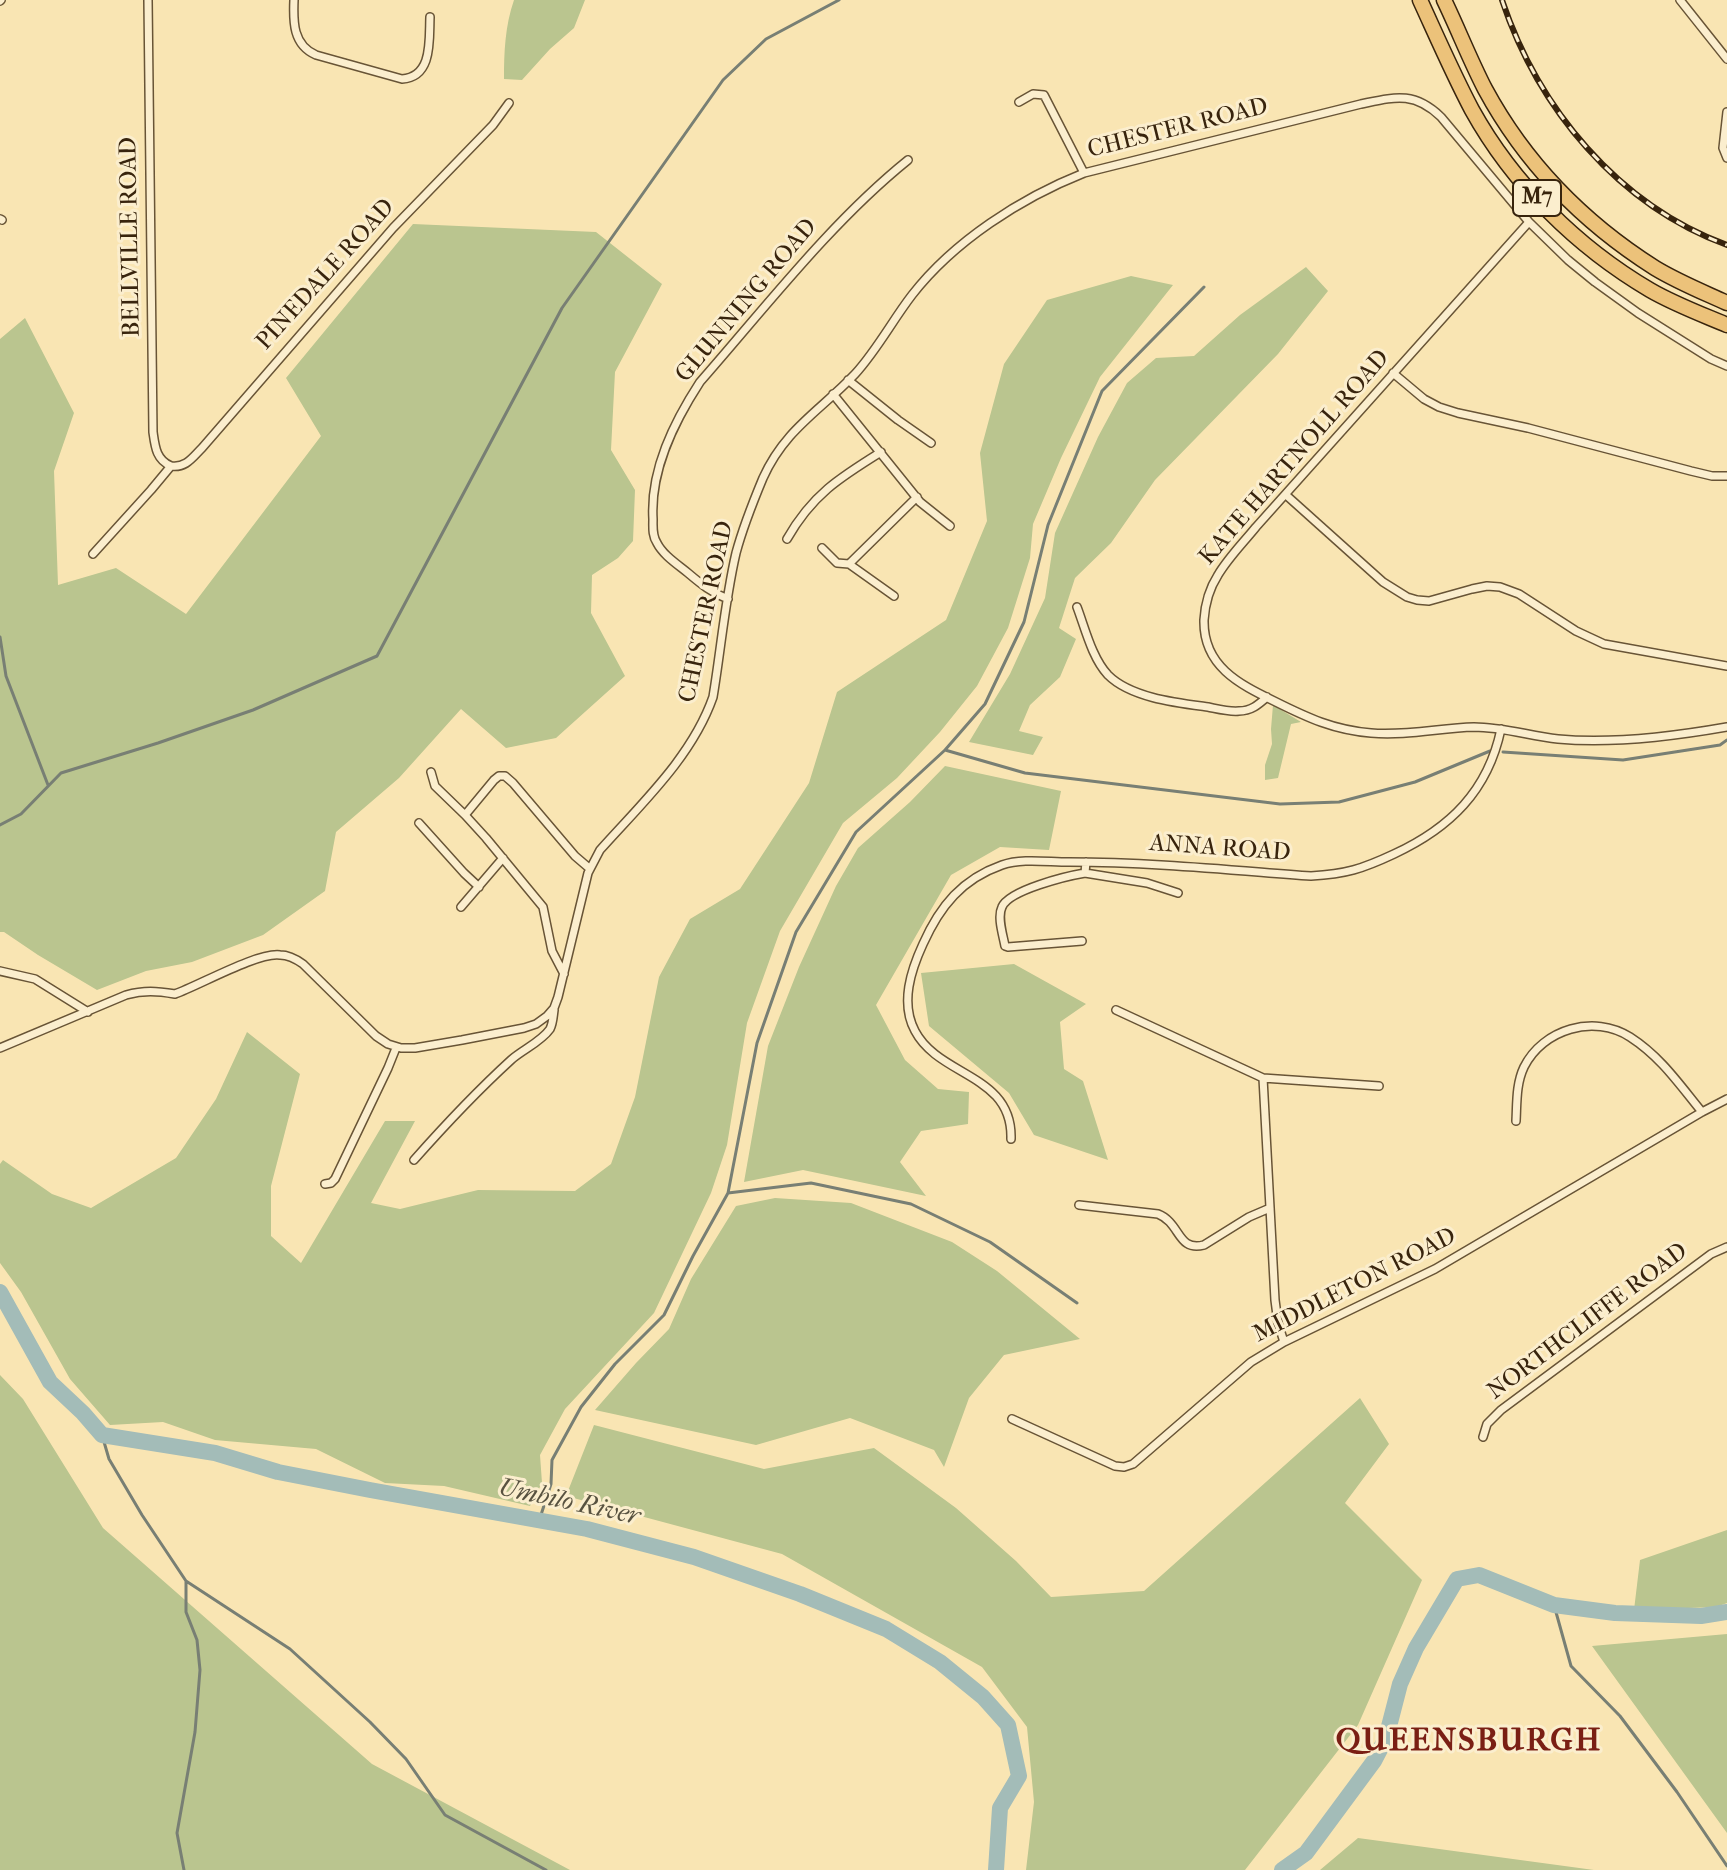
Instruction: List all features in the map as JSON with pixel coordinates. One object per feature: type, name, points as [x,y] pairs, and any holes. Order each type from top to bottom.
[{"type":"highway","name":"M7","points":[[1420,0],[1482,126],[1518,177],[1552,215],[1613,266],[1651,290],[1727,325]]},
{"type":"highway","name":"M7","points":[[1444,0],[1485,88],[1505,122],[1557,190],[1614,240],[1658,270],[1727,303]]},
{"type":"street","name":"BELLVILLE ROAD","points":[[148,0],[153,432],[157,453],[171,466]]},
{"type":"street","points":[[294,0],[296,29],[304,49],[402,79],[415,76],[424,66],[428,55],[430,17]]},
{"type":"street","points":[[1680,0],[1727,59]]},
{"type":"street","points":[[1019,102],[1033,94],[1044,95],[1084,173]]},
{"type":"street","name":"CHESTER ROAD","points":[[414,1160],[500,1070],[547,1032],[589,868],[600,850],[679,759],[705,718],[713,697],[736,553],[771,461],[791,433],[871,355],[911,296],[935,270],[1004,214],[1084,173],[1361,104],[1405,97],[1423,102],[1441,117],[1529,222],[1568,260],[1685,343],[1727,366]]},
{"type":"street","name":"PINEDALE ROAD","points":[[93,554],[171,466],[185,465],[196,454],[393,228],[493,125],[509,103]]},
{"type":"street","points":[[1727,112],[1723,148],[1727,158]]},
{"type":"street","name":"GLUNNING ROAD","points":[[728,599],[708,590],[664,553],[656,542],[653,492],[660,464],[687,402],[700,382],[836,227],[908,160]]},
{"type":"street","name":"KATE HARTNOLL ROAD","points":[[1529,222],[1219,572],[1205,607],[1204,627],[1211,655],[1231,677],[1267,697],[1321,723],[1354,731],[1402,734],[1472,727],[1582,740],[1727,727]]},
{"type":"street","points":[[1393,373],[1424,399],[1458,413],[1712,476],[1727,476]]},
{"type":"street","points":[[848,380],[931,443]]},
{"type":"street","points":[[833,394],[917,497],[950,526]]},
{"type":"street","points":[[787,539],[813,501],[842,476],[881,452]]},
{"type":"street","points":[[1286,495],[1383,582],[1407,597],[1429,601],[1487,586],[1508,588],[1576,631],[1604,644],[1727,666]]},
{"type":"street","points":[[849,564],[917,497]]},
{"type":"street","points":[[822,548],[837,563],[849,564],[894,596]]},
{"type":"street","points":[[1077,607],[1094,651],[1106,672],[1130,689],[1168,702],[1230,711],[1251,709],[1267,697]]},
{"type":"street","name":"ANNA ROAD","points":[[1011,1139],[1010,1119],[1001,1101],[979,1081],[934,1054],[917,1034],[910,1018],[909,985],[915,960],[939,912],[971,880],[1012,862],[1126,862],[1311,876],[1339,875],[1412,846],[1451,819],[1484,777],[1493,760],[1501,729]]},
{"type":"street","points":[[431,772],[435,786],[465,815],[543,907],[552,951],[564,974]]},
{"type":"street","points":[[465,815],[494,780],[505,776],[589,868]]},
{"type":"street","points":[[419,823],[479,887]]},
{"type":"street","points":[[461,907],[503,858]]},
{"type":"street","points":[[1085,873],[1086,862]]},
{"type":"street","points":[[1082,941],[1005,946],[1000,913],[1004,903],[1015,895],[1085,873],[1147,883],[1178,893]]},
{"type":"street","points":[[0,1048],[126,995],[145,990],[175,994],[265,956],[289,956],[299,961],[376,1036],[396,1048],[415,1048],[518,1030],[542,1020],[554,1008]]},
{"type":"street","points":[[0,971],[35,979],[88,1012]]},
{"type":"street","points":[[1116,1010],[1263,1078],[1379,1086]]},
{"type":"street","points":[[1516,1121],[1518,1087],[1525,1065],[1538,1047],[1562,1031],[1582,1025],[1604,1027],[1627,1035],[1659,1059],[1702,1112]]},
{"type":"street","points":[[325,1184],[335,1179],[396,1048]]},
{"type":"street","points":[[1263,1078],[1275,1300],[1284,1342]]},
{"type":"street","name":"MIDDLETON ROAD","points":[[1012,1419],[1107,1463],[1129,1466],[1246,1365],[1284,1342],[1448,1263],[1727,1099]]},
{"type":"street","points":[[1079,1205],[1158,1214],[1169,1220],[1184,1242],[1197,1247],[1270,1208]]},
{"type":"street","name":"NORTHCLIFFE ROAD","points":[[1483,1437],[1487,1424],[1501,1410],[1711,1254],[1727,1247]]},
{"type":"green space","points":[[514,0],[585,0],[574,28],[522,80],[504,79],[506,39]]},
{"type":"green space","points":[[413,224],[596,232],[662,284],[615,372],[611,450],[635,490],[633,541],[618,558],[592,575],[591,613],[625,676],[556,738],[506,748],[461,709],[399,778],[336,832],[325,891],[263,935],[192,962],[146,971],[97,990],[0,932],[0,339],[25,318],[74,413],[54,471],[58,585],[116,568],[186,614],[321,436],[286,378]]},
{"type":"green space","points":[[1306,267],[1328,291],[1278,354],[1155,480],[1111,543],[1075,578],[1059,628],[1076,639],[1060,677],[1030,705],[1019,731],[1043,737],[1033,755],[969,742],[1010,674],[1045,598],[1055,533],[1098,437],[1127,383],[1156,358],[1194,356],[1240,315]]},
{"type":"green space","points":[[1131,276],[1173,285],[1100,377],[1061,458],[1033,524],[1030,558],[1008,628],[977,686],[940,732],[897,778],[843,823],[780,931],[747,1023],[727,1145],[711,1193],[654,1313],[565,1409],[540,1455],[542,1483],[530,1506],[444,1486],[385,1483],[316,1449],[215,1440],[163,1422],[110,1425],[70,1379],[21,1292],[0,1263],[0,1164],[3,1160],[52,1194],[91,1208],[176,1158],[216,1099],[247,1032],[300,1074],[271,1186],[271,1236],[301,1263],[385,1121],[415,1121],[371,1203],[400,1209],[478,1190],[575,1191],[611,1164],[635,1097],[659,977],[690,919],[740,889],[809,783],[837,692],[946,620],[987,521],[980,453],[1004,364],[1047,300]]},
{"type":"green space","points":[[1273,705],[1301,722],[1291,724],[1278,778],[1265,780],[1265,765],[1272,744]]},
{"type":"green space","points":[[945,766],[1061,791],[1049,850],[1000,847],[951,875],[876,1005],[905,1060],[938,1089],[969,1092],[968,1124],[921,1131],[900,1162],[926,1196],[803,1170],[744,1182],[768,1046],[836,886],[858,848]]},
{"type":"green space","points":[[1014,964],[1086,1004],[1060,1022],[1064,1069],[1083,1081],[1108,1160],[1034,1135],[1009,1093],[929,1026],[921,973]]},
{"type":"green space","points":[[775,1198],[851,1203],[952,1242],[997,1271],[1080,1339],[1004,1355],[969,1398],[944,1467],[934,1450],[850,1418],[756,1445],[595,1410],[669,1329],[691,1279],[736,1206]]},
{"type":"green space","points":[[0,1375],[23,1399],[103,1528],[372,1764],[570,1870],[0,1870]]},
{"type":"green space","points":[[1360,1398],[1389,1444],[1345,1503],[1422,1580],[1358,1725],[1245,1870],[1026,1870],[1034,1802],[1027,1727],[982,1667],[782,1554],[566,1496],[594,1425],[764,1469],[874,1448],[956,1508],[1051,1597],[1144,1591]]},
{"type":"green space","points":[[1727,1530],[1727,1603],[1716,1607],[1634,1610],[1640,1560]]},
{"type":"green space","points":[[1727,1634],[1727,1833],[1592,1646]]},
{"type":"green space","points":[[1358,1838],[1594,1870],[1320,1870]]},
{"type":"waterway","points":[[0,825],[21,814],[61,773],[253,710],[377,656],[562,308],[723,80],[766,39],[839,0]]},
{"type":"waterway","points":[[539,1521],[551,1484],[552,1460],[581,1407],[615,1364],[664,1315],[728,1193],[757,1043],[796,932],[856,832],[945,750],[985,704],[1024,622],[1048,525],[1102,391],[1204,287]]},
{"type":"waterway","points":[[0,637],[6,676],[48,785]]},
{"type":"waterway","points":[[1503,752],[1623,760],[1720,745],[1727,740]]},
{"type":"waterway","points":[[945,750],[1025,773],[1280,804],[1339,802],[1415,782],[1490,751]]},
{"type":"waterway","points":[[728,1193],[811,1183],[911,1204],[990,1242],[1077,1303]]},
{"type":"waterway","name":"Umbilo River","points":[[0,1292],[50,1382],[102,1435],[215,1453],[278,1472],[587,1529],[694,1557],[800,1594],[886,1629],[940,1662],[983,1697],[1008,1725],[1019,1776],[1000,1808],[996,1870]]},
{"type":"waterway","points":[[102,1435],[109,1459],[186,1581],[186,1612],[197,1640],[200,1670],[195,1732],[177,1833],[184,1870]]},
{"type":"waterway","name":"Umbilo River","points":[[1282,1870],[1306,1853],[1374,1761],[1386,1738],[1400,1684],[1416,1648],[1457,1579],[1479,1575],[1554,1605],[1615,1613],[1701,1616],[1727,1612]]},
{"type":"waterway","points":[[186,1581],[290,1649],[406,1759],[445,1815],[546,1870]]},
{"type":"waterway","points":[[1554,1605],[1571,1666],[1620,1716],[1727,1866]]},
{"type":"railway","points":[[1502,0],[1537,78],[1587,148],[1617,178],[1651,205],[1727,245]]},
{"type":"district","name":"QUEENSBURGH","points":[[1469,1742]]}]
